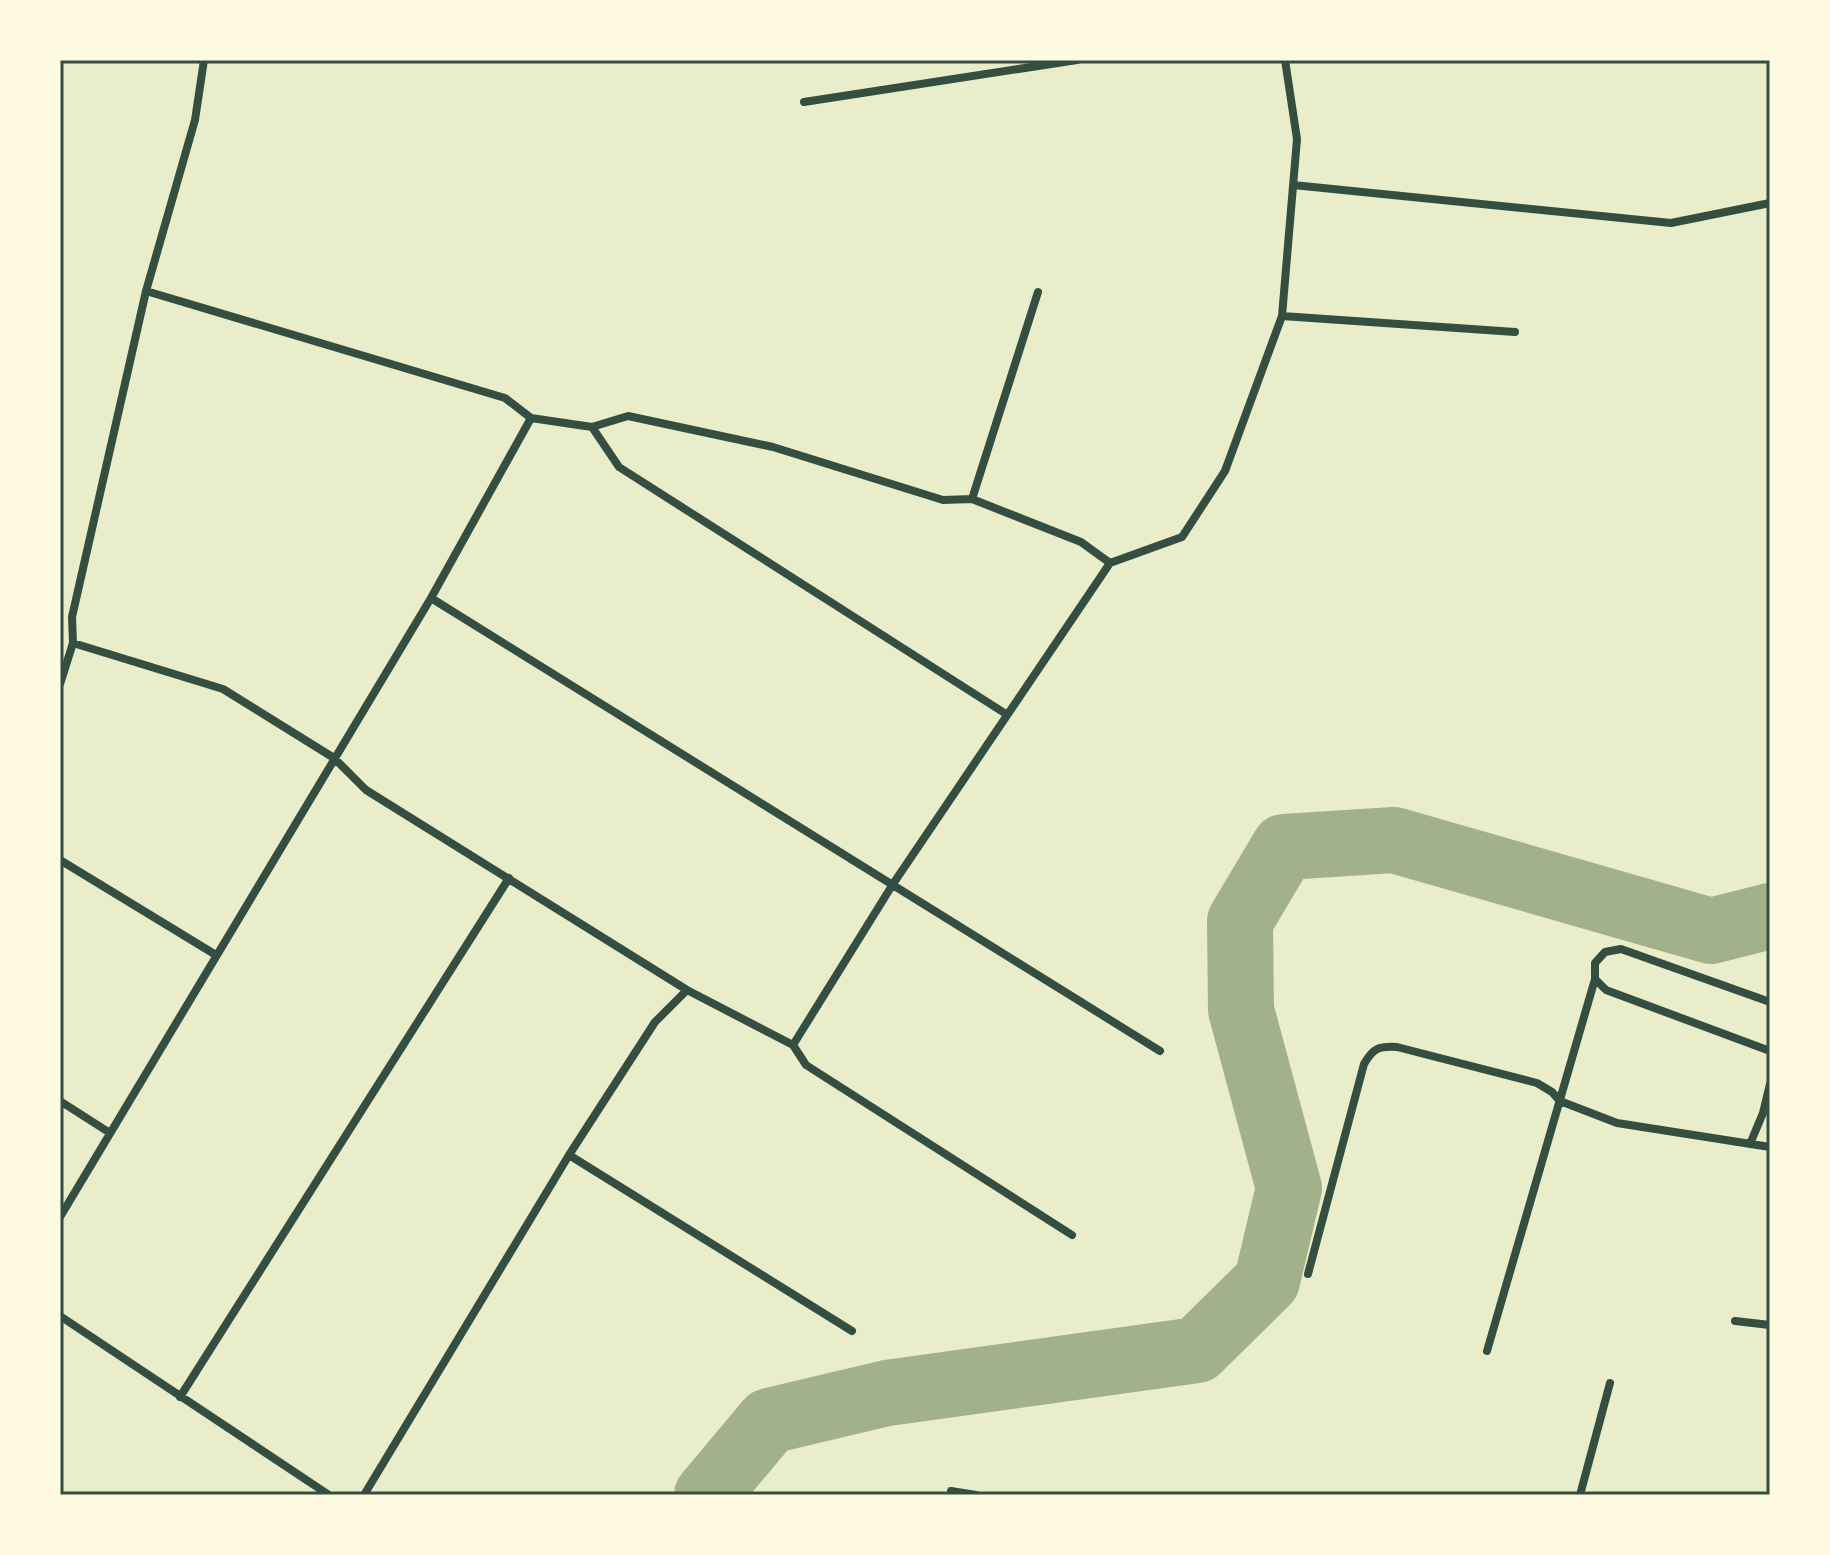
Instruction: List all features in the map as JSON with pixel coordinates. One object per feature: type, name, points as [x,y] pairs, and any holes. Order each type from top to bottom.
[{"type":"street","points":[[60,684],[73,643],[72,617],[146,291],[195,120],[204,60]]},
{"type":"street","points":[[804,102],[1040,63],[1077,60]]},
{"type":"street","points":[[793,1045],[893,884],[1110,563],[1182,537],[1225,471],[1282,316],[1297,139],[1285,60]]},
{"type":"street","points":[[1293,185],[1671,223],[1770,203]]},
{"type":"street","points":[[146,291],[505,398],[531,418],[592,427],[628,416],[773,447],[943,500],[972,499],[1081,542],[1110,563]]},
{"type":"street","points":[[972,499],[1038,292]]},
{"type":"street","points":[[1282,316],[1515,332]]},
{"type":"street","points":[[60,1217],[431,598],[531,418]]},
{"type":"street","points":[[592,427],[619,467],[1006,714]]},
{"type":"street","points":[[431,598],[1160,1051]]},
{"type":"street","points":[[73,643],[223,689],[334,758],[366,790],[687,990],[793,1045],[806,1065],[1072,1235]]},
{"type":"street","points":[[60,860],[216,955]]},
{"type":"street","points":[[180,1397],[509,878]]},
{"type":"street","points":[[1487,1351],[1595,979],[1595,963],[1605,952],[1621,949],[1770,1002]]},
{"type":"street","points":[[1595,979],[1606,990],[1770,1051]]},
{"type":"street","points":[[364,1495],[569,1155],[655,1022],[687,990]]},
{"type":"street","points":[[1308,1274],[1364,1064],[1370,1052],[1379,1046],[1397,1047],[1537,1083],[1560,1101],[1617,1123],[1770,1147]]},
{"type":"street","points":[[1750,1144],[1763,1113],[1770,1084]]},
{"type":"street","points":[[60,1101],[110,1133]]},
{"type":"street","points":[[569,1155],[852,1331]]},
{"type":"street","points":[[60,1316],[329,1495]]},
{"type":"street","points":[[1735,1321],[1770,1325]]},
{"type":"street","points":[[1580,1495],[1610,1383]]},
{"type":"street","points":[[951,1491],[976,1495]]},
{"type":"waterway","points":[[707,1495],[769,1421],[887,1393],[1197,1350],[1267,1281],[1289,1188],[1241,1010],[1240,921],[1284,847],[1394,840],[1711,931],[1770,916]]}]
